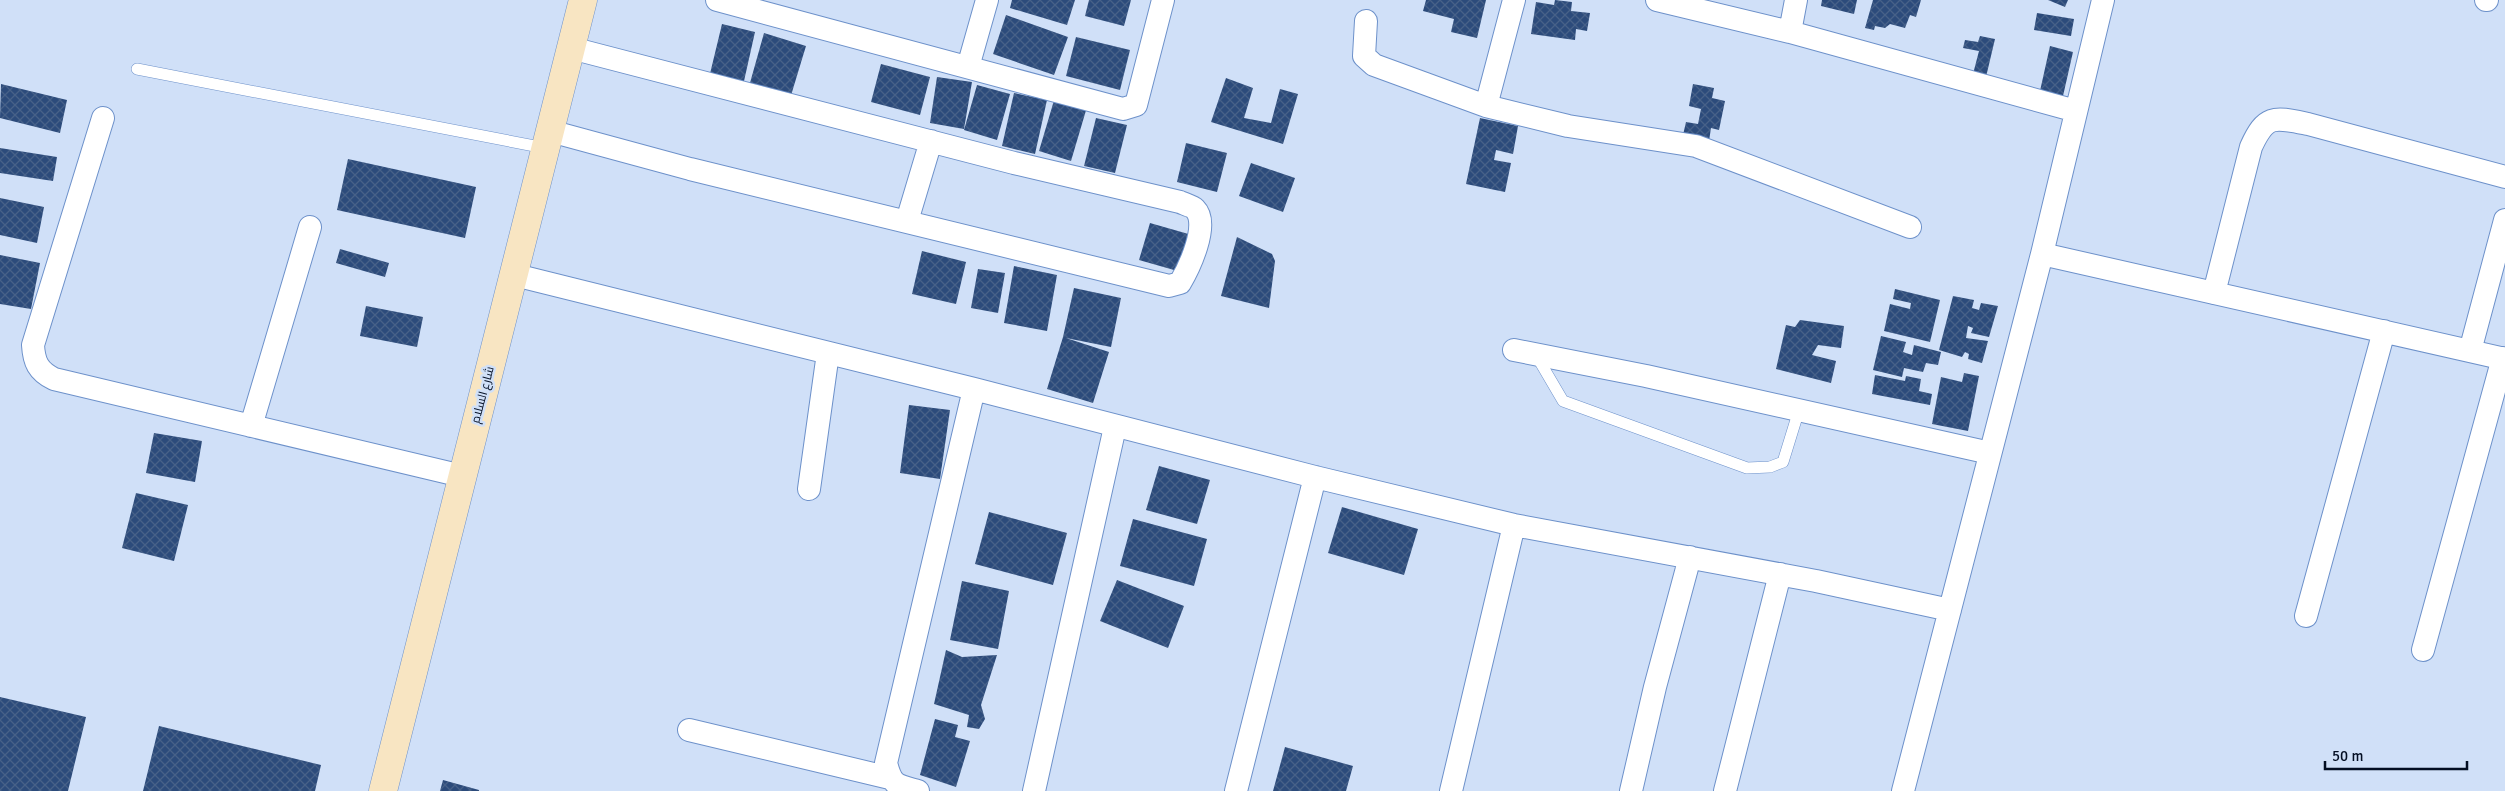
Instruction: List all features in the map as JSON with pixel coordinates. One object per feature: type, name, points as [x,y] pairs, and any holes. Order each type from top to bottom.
[{"type":"main road","name":"شارع السلام","points":[[383,791],[462,476],[515,276],[583,0]]},
{"type":"street","points":[[717,0],[1123,109],[1136,105],[1163,0]]},
{"type":"street","points":[[968,67],[987,0]]},
{"type":"street","points":[[1486,106],[1514,0]]},
{"type":"street","points":[[1657,0],[1790,32],[2076,111]]},
{"type":"street","points":[[1790,32],[1796,0]]},
{"type":"street","points":[[1903,791],[2042,254],[2103,0]]},
{"type":"street","points":[[1366,21],[1364,56],[1374,65],[1486,106],[1568,126],[1696,146],[1910,227]]},
{"type":"street","points":[[548,140],[690,169],[1169,286],[1180,283],[1200,233],[1201,221],[1194,208],[1180,202],[930,141],[571,48]]},
{"type":"street","points":[[103,118],[33,345],[34,359],[39,369],[54,379],[462,476]]},
{"type":"street","points":[[2214,293],[2250,147],[2260,126],[2274,120],[2286,119],[2308,124],[2505,177]]},
{"type":"street","points":[[907,221],[930,141]]},
{"type":"street","points":[[2470,351],[2505,220]]},
{"type":"street","points":[[251,426],[310,227]]},
{"type":"street","points":[[2042,254],[2504,358],[2423,650]]},
{"type":"street","points":[[515,276],[974,389],[1115,427],[1315,477],[1514,525],[1780,574],[1950,610]]},
{"type":"street","points":[[2306,616],[2384,331]]},
{"type":"street","points":[[1514,350],[1646,376],[1990,453]]},
{"type":"street","points":[[808,489],[828,353]]},
{"type":"street","points":[[918,791],[896,786],[890,778],[886,763],[974,389]]},
{"type":"street","points":[[1034,791],[1115,427]]},
{"type":"street","points":[[1236,791],[1315,477]]},
{"type":"street","points":[[1451,791],[1514,525]]},
{"type":"street","points":[[1631,791],[1655,687],[1690,557]]},
{"type":"street","points":[[1725,791],[1780,574]]},
{"type":"street","points":[[689,730],[890,778]]},
{"type":"lane","points":[[137,69],[548,140]]},
{"type":"lane","points":[[1536,355],[1563,401],[1747,468],[1770,467],[1783,462],[1798,410]]},
{"type":"building","points":[[1012,0],[1075,0],[1067,25],[1010,8]]},
{"type":"building","points":[[1089,0],[1131,0],[1124,26],[1085,16]]},
{"type":"building","points":[[1426,0],[1486,0],[1477,38],[1451,32],[1454,19],[1423,11]]},
{"type":"building","points":[[1555,0],[1572,2],[1571,11],[1590,13],[1587,31],[1576,29],[1575,40],[1531,34],[1536,2],[1554,5]]},
{"type":"building","points":[[1822,0],[1857,0],[1854,14],[1821,6]]},
{"type":"building","points":[[1873,0],[1921,0],[1916,17],[1910,15],[1905,28],[1890,24],[1885,28],[1875,26],[1874,30],[1865,28]]},
{"type":"building","points":[[2048,0],[2068,0],[2065,7]]},
{"type":"building","points":[[2037,13],[2074,19],[2071,36],[2034,30]]},
{"type":"building","points":[[1006,15],[1068,37],[1054,75],[993,54]]},
{"type":"building","points":[[722,24],[755,32],[742,90],[708,82]]},
{"type":"building","points":[[764,33],[806,46],[789,102],[748,90]]},
{"type":"building","points":[[1980,36],[1995,39],[1986,77],[1973,74],[1979,51],[1963,48],[1965,40],[1978,42]]},
{"type":"building","points":[[1076,37],[1130,50],[1120,90],[1066,76]]},
{"type":"building","points":[[2050,46],[2073,52],[2063,96],[2040,91]]},
{"type":"building","points":[[881,64],[930,77],[920,115],[871,102]]},
{"type":"building","points":[[937,77],[972,82],[964,129],[930,123]]},
{"type":"building","points":[[1226,78],[1253,88],[1244,118],[1271,123],[1280,89],[1298,94],[1283,144],[1211,122]]},
{"type":"building","points":[[1,84],[67,100],[60,133],[0,118]]},
{"type":"building","points":[[1693,84],[1714,88],[1712,98],[1725,101],[1719,130],[1711,128],[1709,141],[1683,135],[1686,122],[1698,124],[1701,109],[1689,106]]},
{"type":"building","points":[[977,85],[1010,94],[997,140],[964,130]]},
{"type":"building","points":[[1014,93],[1047,100],[1035,154],[1002,146]]},
{"type":"building","points":[[1055,97],[1087,107],[1071,161],[1039,151]]},
{"type":"building","points":[[1096,118],[1127,125],[1115,173],[1084,166]]},
{"type":"building","points":[[1480,118],[1518,126],[1513,154],[1496,150],[1494,160],[1511,163],[1505,192],[1466,184]]},
{"type":"building","points":[[1186,143],[1227,153],[1217,192],[1177,182]]},
{"type":"building","points":[[0,148],[57,157],[53,181],[0,173]]},
{"type":"building","points":[[348,159],[476,187],[465,238],[337,210]]},
{"type":"building","points":[[1251,163],[1295,178],[1283,212],[1239,196]]},
{"type":"building","points":[[0,198],[44,207],[37,243],[0,235]]},
{"type":"building","points":[[1150,223],[1192,235],[1181,272],[1139,260]]},
{"type":"building","points":[[1237,237],[1272,254],[1275,261],[1269,308],[1221,296]]},
{"type":"building","points":[[340,249],[389,263],[385,277],[336,263]]},
{"type":"building","points":[[922,251],[966,262],[956,304],[912,294]]},
{"type":"building","points":[[0,255],[40,263],[31,309],[0,304]]},
{"type":"building","points":[[1014,266],[1057,275],[1047,331],[1004,323]]},
{"type":"building","points":[[978,269],[1005,273],[998,313],[971,308]]},
{"type":"building","points":[[1074,288],[1121,298],[1111,347],[1066,338],[1109,352],[1093,403],[1047,389],[1063,337]]},
{"type":"building","points":[[1895,289],[1940,300],[1930,342],[1884,331],[1890,304],[1910,309],[1911,303],[1893,299]]},
{"type":"building","points":[[1953,296],[1974,300],[1972,308],[1979,310],[1981,303],[1998,306],[1989,337],[1971,333],[1973,328],[1968,326],[1966,338],[1988,341],[1982,363],[1968,359],[1969,354],[1965,352],[1962,357],[1939,350]]},
{"type":"building","points":[[366,306],[423,317],[417,347],[360,336]]},
{"type":"building","points":[[1800,320],[1844,326],[1841,348],[1818,345],[1812,355],[1836,361],[1831,383],[1776,369],[1786,325],[1795,327]]},
{"type":"building","points":[[1881,336],[1906,342],[1903,352],[1912,355],[1914,345],[1941,352],[1938,365],[1926,363],[1923,372],[1904,368],[1902,377],[1873,370]]},
{"type":"building","points":[[1964,373],[1979,376],[1968,431],[1932,424],[1941,377],[1962,382]]},
{"type":"building","points":[[1875,375],[1905,381],[1906,376],[1921,379],[1919,391],[1932,394],[1930,405],[1872,394]]},
{"type":"building","points":[[909,405],[950,410],[940,479],[900,473]]},
{"type":"building","points":[[154,433],[202,441],[195,482],[146,473]]},
{"type":"building","points":[[1159,466],[1210,480],[1197,524],[1146,510]]},
{"type":"building","points":[[136,493],[188,505],[174,561],[122,548]]},
{"type":"building","points":[[1342,507],[1418,529],[1404,575],[1328,553]]},
{"type":"building","points":[[989,512],[1067,533],[1053,585],[975,564]]},
{"type":"building","points":[[1133,519],[1207,539],[1194,586],[1120,566]]},
{"type":"building","points":[[1117,580],[1184,606],[1168,648],[1100,621]]},
{"type":"building","points":[[962,581],[1009,591],[998,649],[950,640]]},
{"type":"building","points":[[946,650],[962,657],[997,655],[981,705],[985,719],[979,729],[967,727],[969,715],[934,704]]},
{"type":"building","points":[[0,697],[86,717],[68,791],[0,791]]},
{"type":"building","points":[[935,719],[958,725],[955,737],[970,741],[956,787],[920,775]]},
{"type":"building","points":[[159,726],[321,765],[315,791],[143,791]]},
{"type":"building","points":[[1285,747],[1353,766],[1346,791],[1273,791]]},
{"type":"building","points":[[443,780],[479,790],[479,791],[440,791]]}]
